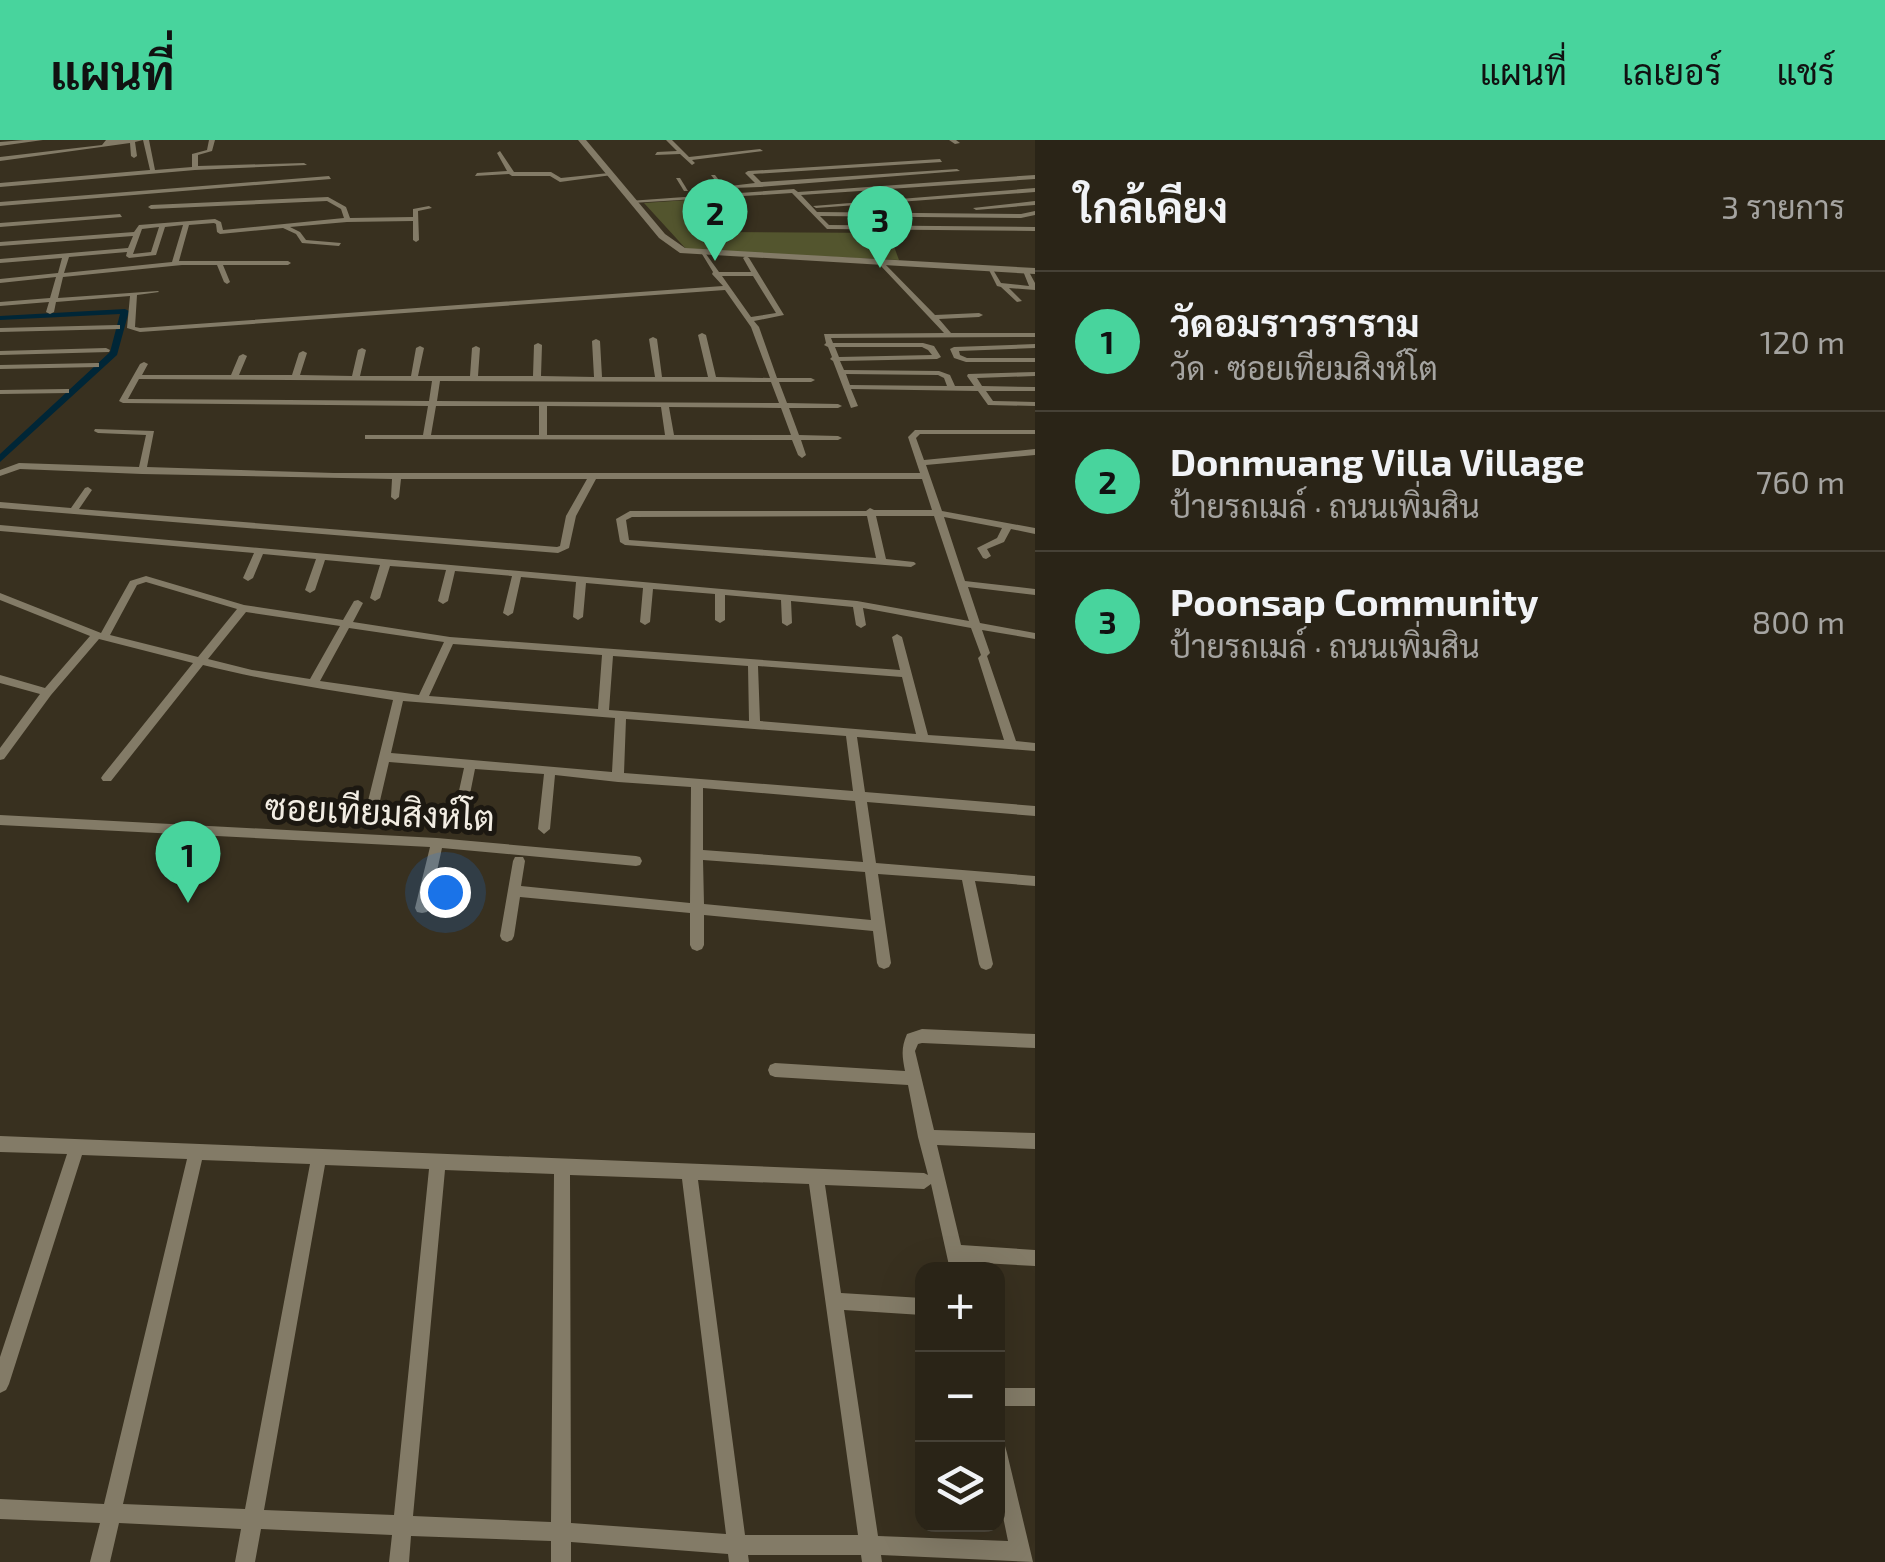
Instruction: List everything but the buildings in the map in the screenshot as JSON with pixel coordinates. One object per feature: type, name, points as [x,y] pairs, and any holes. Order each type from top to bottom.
[{"type":"street","points":[[0,144],[40,140]]},
{"type":"street","points":[[0,159],[144,140],[153,172]]},
{"type":"street","points":[[195,168],[195,154],[208,150],[212,140]]},
{"type":"street","points":[[582,140],[605,180]]},
{"type":"street","points":[[669,140],[690,162],[760,152]]},
{"type":"street","points":[[132,141],[134,156]]},
{"type":"street","points":[[665,163],[655,152],[680,152]]},
{"type":"street","points":[[500,153],[511,172]]},
{"type":"street","points":[[918,154],[928,162]]},
{"type":"street","points":[[760,184],[748,173],[940,161]]},
{"type":"street","points":[[0,185],[195,168],[304,165]]},
{"type":"street","points":[[477,175],[511,172],[551,174],[560,180],[605,180],[629,198],[674,248],[704,255],[1030,271],[1034,288],[1004,288]]},
{"type":"street","points":[[629,198],[760,184],[957,172]]},
{"type":"street","points":[[110,252],[132,173]]},
{"type":"street","points":[[713,176],[723,187]]},
{"type":"street","points":[[629,198],[796,194],[1035,177]]},
{"type":"street","points":[[0,204],[329,178]]},
{"type":"street","points":[[580,178],[586,188]]},
{"type":"street","points":[[1018,178],[1035,189]]},
{"type":"street","points":[[678,179],[686,190]]},
{"type":"street","points":[[808,207],[1035,189]]},
{"type":"street","points":[[146,226],[154,192]]},
{"type":"street","points":[[796,194],[826,227],[1035,229]]},
{"type":"street","points":[[913,199],[930,214],[1035,203]]},
{"type":"street","points":[[151,208],[328,200],[344,208],[347,220]]},
{"type":"street","points":[[416,240],[416,210],[429,208]]},
{"type":"street","points":[[815,214],[1035,213]]},
{"type":"street","points":[[0,225],[120,216]]},
{"type":"street","points":[[286,228],[292,224],[347,220],[416,219]]},
{"type":"street","points":[[162,226],[154,254],[130,257],[137,228],[146,226],[218,222],[216,246]]},
{"type":"street","points":[[175,264],[186,224]]},
{"type":"street","points":[[220,232],[286,228],[298,233],[306,243],[339,244]]},
{"type":"street","points":[[0,244],[134,234]]},
{"type":"street","points":[[0,260],[130,250]]},
{"type":"street","points":[[50,312],[66,255]]},
{"type":"street","points":[[704,255],[724,288],[751,319],[802,455]]},
{"type":"street","points":[[746,258],[780,315],[751,319]]},
{"type":"street","points":[[219,262],[227,282]]},
{"type":"street","points":[[0,281],[175,264],[288,263]]},
{"type":"street","points":[[882,264],[948,333]]},
{"type":"street","points":[[990,269],[996,283],[1019,301]]},
{"type":"street","points":[[715,274],[753,274]]},
{"type":"street","points":[[134,294],[131,328],[140,330],[724,288]]},
{"type":"street","points":[[0,304],[156,292]]},
{"type":"street","points":[[935,317],[978,315]]},
{"type":"street","points":[[0,330],[117,327]]},
{"type":"street","points":[[1,358],[16,330]]},
{"type":"street","points":[[854,406],[828,344],[829,335],[1035,334]]},
{"type":"street","points":[[702,335],[713,380]]},
{"type":"street","points":[[653,339],[658,380]]},
{"type":"street","points":[[596,341],[598,380]]},
{"type":"street","points":[[537,380],[538,344]]},
{"type":"street","points":[[828,344],[923,345],[937,357],[834,358]]},
{"type":"street","points":[[1035,346],[954,348],[957,356],[966,360],[1035,360]]},
{"type":"street","points":[[414,379],[420,348]]},
{"type":"street","points":[[474,380],[476,348]]},
{"type":"street","points":[[1,358],[106,350]]},
{"type":"street","points":[[355,379],[362,350]]},
{"type":"street","points":[[295,378],[303,353]]},
{"type":"street","points":[[234,378],[243,356]]},
{"type":"street","points":[[1,358],[96,364]]},
{"type":"street","points":[[178,378],[185,361]]},
{"type":"street","points":[[144,364],[122,401],[838,406]]},
{"type":"street","points":[[840,372],[939,373],[947,377],[952,388]]},
{"type":"street","points":[[1035,374],[971,376],[991,403],[1035,404]]},
{"type":"street","points":[[136,377],[811,380]]},
{"type":"street","points":[[319,404],[325,378]]},
{"type":"street","points":[[427,437],[436,379]]},
{"type":"street","points":[[846,387],[1035,389]]},
{"type":"street","points":[[0,392],[66,391]]},
{"type":"street","points":[[543,405],[543,437]]},
{"type":"street","points":[[665,406],[670,438]]},
{"type":"street","points":[[98,431],[151,433],[142,470]]},
{"type":"street","points":[[1011,746],[978,628],[912,437],[918,432],[1035,432]]},
{"type":"street","points":[[368,437],[838,438]]},
{"type":"street","points":[[921,463],[1035,452]]},
{"type":"street","points":[[0,472],[19,466],[397,476],[926,476]]},
{"type":"street","points":[[395,497],[397,476]]},
{"type":"street","points":[[0,506],[558,550],[564,548],[570,516],[593,476]]},
{"type":"street","points":[[73,511],[88,490]]},
{"type":"street","points":[[870,511],[882,563]]},
{"type":"street","points":[[911,564],[625,542],[621,519],[630,514],[870,511],[938,513],[1035,531]]},
{"type":"street","points":[[986,556],[982,548],[1000,540],[1006,527]]},
{"type":"street","points":[[0,528],[858,604],[1035,636]]},
{"type":"street","points":[[248,578],[260,551]]},
{"type":"street","points":[[310,590],[321,556]]},
{"type":"street","points":[[375,598],[386,562]]},
{"type":"street","points":[[443,601],[452,568]]},
{"type":"street","points":[[508,613],[517,574]]},
{"type":"street","points":[[0,756],[47,692],[101,635],[133,583],[140,580],[243,608],[450,640],[907,674]]},
{"type":"street","points":[[578,616],[581,580]]},
{"type":"street","points":[[961,584],[1035,592]]},
{"type":"street","points":[[645,622],[648,586]]},
{"type":"street","points":[[720,592],[720,620]]},
{"type":"street","points":[[0,596],[101,635],[312,685],[422,699],[1035,747]]},
{"type":"street","points":[[786,598],[787,623]]},
{"type":"street","points":[[312,685],[358,602]]},
{"type":"street","points":[[858,604],[861,625]]},
{"type":"street","points":[[107,778],[243,608]]},
{"type":"street","points":[[898,637],[923,738]]},
{"type":"street","points":[[422,699],[450,640]]},
{"type":"street","points":[[602,714],[608,651]]},
{"type":"street","points":[[753,662],[755,726]]},
{"type":"street","points":[[0,678],[47,692]]},
{"type":"street","points":[[372,805],[399,697]]},
{"type":"street","points":[[618,778],[621,716]]},
{"type":"street","points":[[852,733],[884,963]]},
{"type":"street","points":[[385,757],[1035,812]]},
{"type":"street","points":[[461,809],[470,765]]},
{"type":"street","points":[[544,829],[550,771]]},
{"type":"street","points":[[697,785],[697,945]]},
{"type":"street","name":"ซอยเทียมสิงห์โต","points":[[0,820],[437,843],[636,861]]},
{"type":"street","points":[[422,908],[437,843]]},
{"type":"street","points":[[696,854],[1035,882]]},
{"type":"street","points":[[508,936],[519,861]]},
{"type":"street","points":[[967,876],[986,964]]},
{"type":"street","points":[[515,891],[878,926]]},
{"type":"street","points":[[1035,1041],[922,1036],[912,1039],[908,1051],[911,1078],[956,1261],[1035,1258]]},
{"type":"street","points":[[775,1070],[911,1078]]},
{"type":"street","points":[[926,1138],[1035,1141]]},
{"type":"street","points":[[0,1144],[924,1181]]},
{"type":"street","points":[[0,1384],[77,1148]]},
{"type":"street","points":[[100,1562],[196,1152]]},
{"type":"street","points":[[245,1562],[319,1157]]},
{"type":"street","points":[[399,1562],[438,1162]]},
{"type":"street","points":[[560,1562],[562,1167]]},
{"type":"street","points":[[688,1172],[738,1554]]},
{"type":"street","points":[[816,1177],[871,1554]]},
{"type":"street","points":[[833,1301],[915,1306]]},
{"type":"street","points":[[1005,1397],[1035,1398]]},
{"type":"street","points":[[0,1509],[562,1532],[738,1554],[1022,1557],[1005,1483]]},
{"type":"green space","points":[[688,200],[717,232],[889,233],[899,260],[687,250],[644,203]]},
{"type":"waterway","points":[[0,318],[125,311],[114,353],[0,459]]},
{"type":"place","name":"Donmuang Villa Village","points":[[715,261]]},
{"type":"place","name":"Poonsap Community","points":[[880,268]]},
{"type":"place","name":"วัดอมราวราราม","points":[[188,903]]}]
